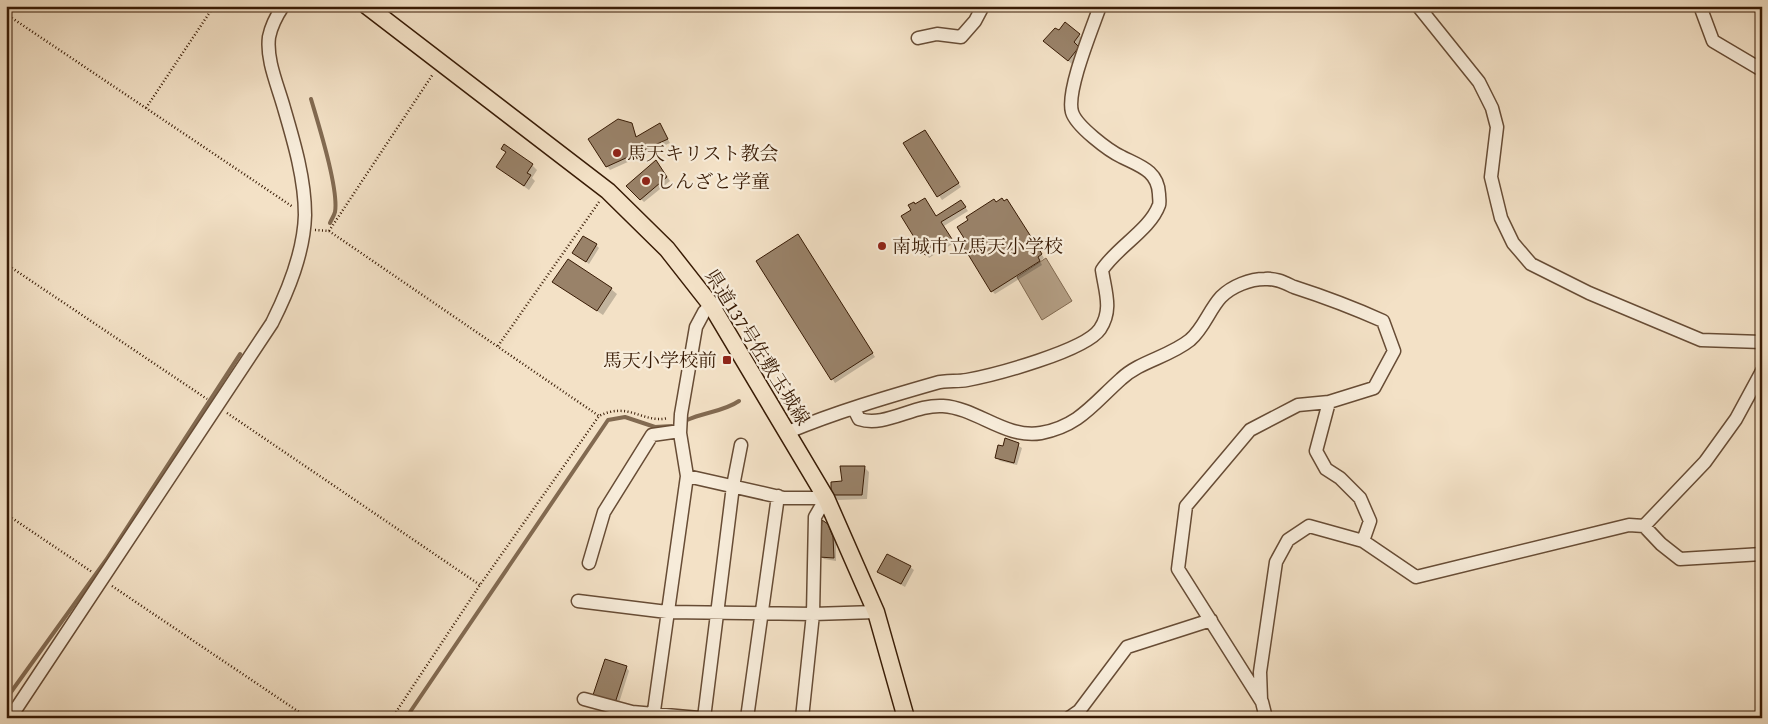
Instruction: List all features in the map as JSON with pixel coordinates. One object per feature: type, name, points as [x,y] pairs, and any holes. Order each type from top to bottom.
[{"type":"main road","name":"県道137号佐敷玉城線","points":[[368,6],[608,191],[667,249],[711,305],[826,498],[876,612],[906,718]]},
{"type":"street","points":[[10,718],[98,576],[213,404],[272,323],[284,299],[300,251],[305,215],[303,183],[298,160],[270,58],[269,38],[283,6]]},
{"type":"street","points":[[918,38],[937,34],[961,37],[975,21],[983,6]]},
{"type":"street","points":[[788,432],[939,382],[982,377],[1061,353],[1092,337],[1100,329],[1107,315],[1108,303],[1102,270],[1111,256],[1152,218],[1160,204],[1159,184],[1151,172],[1121,157],[1100,142],[1072,114],[1071,101],[1076,80],[1100,6]]},
{"type":"street","points":[[1418,6],[1479,82],[1492,108],[1497,128],[1491,177],[1500,218],[1513,243],[1531,264],[1589,293],[1701,340],[1762,342]]},
{"type":"street","points":[[1700,6],[1713,41],[1762,70]]},
{"type":"street","points":[[854,409],[859,419],[878,421],[918,408],[953,406],[1002,428],[1020,432],[1037,434],[1063,428],[1079,419],[1123,377],[1164,356],[1191,338],[1220,298],[1231,289],[1249,281],[1266,278],[1342,302],[1383,321],[1394,351],[1374,388],[1329,402],[1298,405],[1250,430],[1186,506],[1178,569],[1262,702],[1266,718]]},
{"type":"street","points":[[654,715],[687,476],[680,431],[681,414],[696,327],[704,312],[711,305]]},
{"type":"street","points":[[1262,718],[1260,672],[1276,562],[1288,540],[1309,526],[1363,541],[1416,577],[1629,526],[1644,526],[1705,462],[1736,419],[1762,371]]},
{"type":"street","points":[[1329,402],[1316,451],[1326,469],[1340,478],[1360,498],[1370,521],[1363,541]]},
{"type":"street","points":[[589,563],[604,512],[652,435],[680,431]]},
{"type":"street","points":[[704,718],[733,486],[741,445]]},
{"type":"street","points":[[687,476],[778,496],[826,498],[815,517],[813,614],[802,718]]},
{"type":"street","points":[[747,718],[760,613],[778,496]]},
{"type":"street","points":[[1644,526],[1661,544],[1680,559],[1762,554]]},
{"type":"street","points":[[578,601],[667,612],[813,614],[876,612]]},
{"type":"street","points":[[1069,718],[1079,711],[1127,648],[1211,620]]},
{"type":"street","points":[[584,699],[632,712],[699,718]]},
{"type":"path","points":[[146,108],[214,6]]},
{"type":"path","points":[[6,14],[305,215]]},
{"type":"path","points":[[440,63],[330,231],[599,416]]},
{"type":"path","points":[[498,346],[608,191]]},
{"type":"path","points":[[6,264],[480,584]]},
{"type":"path","points":[[392,718],[480,584],[599,416],[622,409],[662,419],[681,414]]},
{"type":"path","points":[[6,514],[308,718]]},
{"type":"shaded area","points":[[1046,258],[1072,301],[1042,320],[1017,277]]},
{"type":"building","points":[[1065,22],[1080,34],[1074,42],[1079,47],[1068,61],[1043,41],[1055,28],[1059,30]]},
{"type":"building","name":"馬天キリスト教会","points":[[618,119],[632,123],[636,137],[660,123],[668,139],[606,167],[588,139]]},
{"type":"building","points":[[925,130],[959,183],[937,197],[903,143]]},
{"type":"building","points":[[504,144],[533,164],[527,173],[531,175],[524,186],[496,167],[506,152],[501,149]]},
{"type":"building","name":"しんざと学童","points":[[656,160],[667,177],[640,200],[626,186]]},
{"type":"building","points":[[925,198],[936,216],[961,200],[966,207],[941,222],[952,239],[944,244],[946,247],[937,253],[934,250],[925,255],[901,216],[911,210],[908,205],[914,202],[915,204]]},
{"type":"building","points":[[1002,198],[1004,201],[1007,199],[1042,254],[1038,257],[1040,261],[991,292],[963,246],[967,243],[957,227],[968,220],[966,217],[994,199],[996,202]]},
{"type":"building","points":[[798,234],[873,353],[831,380],[756,261]]},
{"type":"building","points":[[583,236],[597,244],[586,262],[572,253]]},
{"type":"building","points":[[568,259],[612,288],[597,311],[552,282]]},
{"type":"building","points":[[1005,438],[1019,443],[1014,463],[995,458],[998,445],[1003,446]]},
{"type":"building","points":[[840,466],[865,466],[862,495],[831,495],[831,482],[842,481]]},
{"type":"building","points":[[822,520],[828,524],[833,537],[834,558],[819,557]]},
{"type":"building","points":[[887,554],[911,566],[901,584],[877,572]]},
{"type":"building","points":[[605,659],[627,666],[615,703],[592,698]]},
{"type":"waterway","points":[[311,99],[334,188],[335,212],[330,223]]},
{"type":"waterway","points":[[6,699],[106,560],[240,354]]},
{"type":"waterway","points":[[687,420],[733,405],[739,401]]},
{"type":"waterway","points":[[406,718],[608,420],[625,417],[655,427],[672,426]]},
{"type":"place","name":"馬天キリスト教会","points":[[617,153]]},
{"type":"place","name":"しんざと学童","points":[[646,181]]},
{"type":"place","name":"南城市立馬天小学校","points":[[882,246]]},
{"type":"place","name":"馬天小学校前","points":[[727,360]]}]
